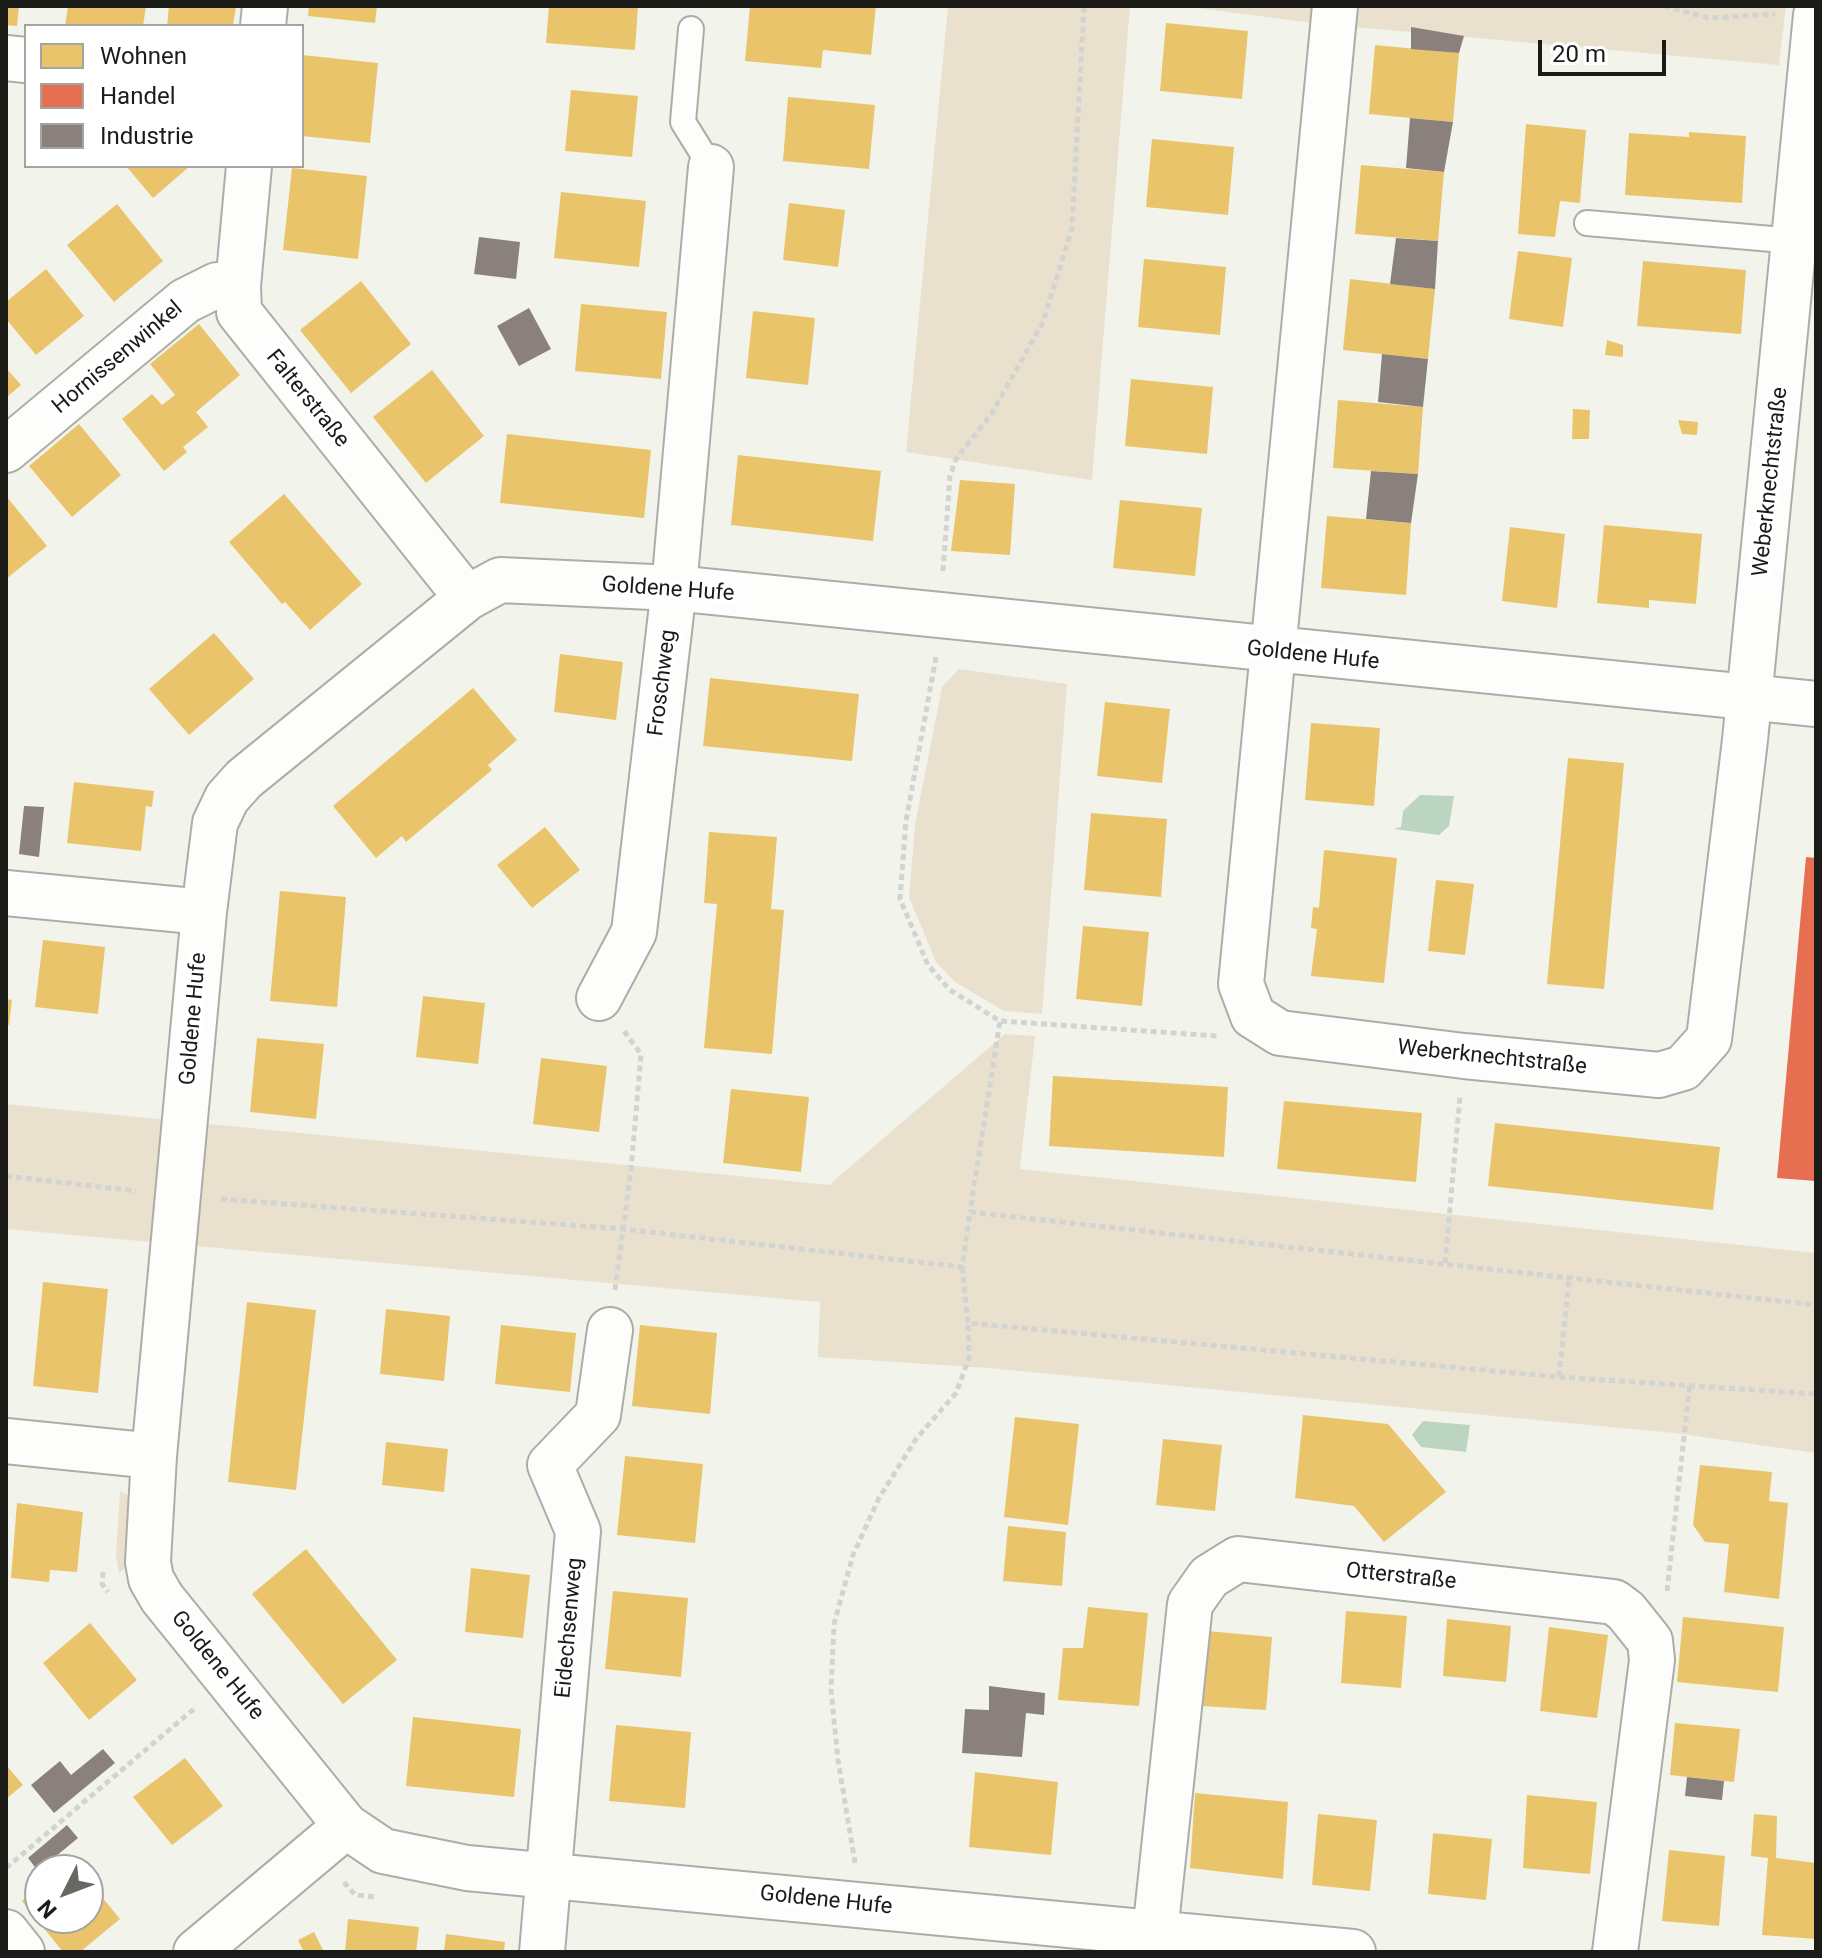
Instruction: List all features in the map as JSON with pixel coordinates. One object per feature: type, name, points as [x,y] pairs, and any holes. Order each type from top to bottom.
[{"type":"street","points":[[1253,1016],[1241,984],[1335,6]]},
{"type":"street","name":"Weberknechtstraße","points":[[1253,1016],[1280,1033],[1464,1056],[1659,1075],[1683,1068],[1699,1054],[1709,1039],[1749,699],[1795,241],[1801,14]]},
{"type":"street","name":"Froschweg","points":[[599,998],[634,932],[674,588],[711,167]]},
{"type":"street","name":"Falterstraße","points":[[249,168],[238,286],[239,312],[467,598]]},
{"type":"street","name":"Hornissenwinkel","points":[[6,450],[185,301],[217,285],[238,286]]},
{"type":"street","name":"Goldene Hufe","points":[[1353,1952],[1154,1942],[852,1903],[424,1862],[331,1839],[162,1598],[151,1579],[148,1562],[154,1456],[204,912],[215,823],[227,798],[244,779],[467,598],[500,580],[674,588],[1275,652],[1816,704]]},
{"type":"street","points":[[6,893],[204,912]]},
{"type":"street","name":"Eidechsenweg","points":[[542,1952],[578,1531],[550,1465],[598,1415],[610,1330]]},
{"type":"street","points":[[6,1441],[154,1456]]},
{"type":"street","name":"Otterstraße","points":[[1154,1942],[1190,1604],[1209,1577],[1221,1568],[1238,1559],[1614,1602],[1650,1641]]},
{"type":"street","points":[[1615,1952],[1652,1660],[1650,1641]]},
{"type":"street","points":[[196,1952],[331,1839]]},
{"type":"street","points":[[6,1932],[22,1952]]},
{"type":"lane","points":[[691,29],[683,122],[711,167]]},
{"type":"lane","points":[[1587,223],[1795,241]]},
{"type":"path","points":[[1664,6],[1709,18],[1801,14]]},
{"type":"path","points":[[599,998],[641,1054],[610,1330]]},
{"type":"path","points":[[1000,1021],[1214,1038],[1253,1016]]},
{"type":"path","points":[[1445,1263],[1464,1056]]},
{"type":"path","points":[[6,1176],[178,1195],[622,1229],[962,1267]]},
{"type":"path","points":[[852,1903],[855,1864],[838,1760],[831,1690],[834,1624],[853,1555],[873,1510],[916,1439],[956,1393],[969,1358],[962,1267],[970,1212],[1816,1305]]},
{"type":"path","points":[[1559,1377],[1569,1279]]},
{"type":"path","points":[[968,1323],[1559,1377],[1690,1383],[1816,1394]]},
{"type":"path","points":[[1650,1641],[1664,1604],[1671,1567],[1690,1383]]},
{"type":"path","points":[[103,1569],[102,1584],[111,1596]]},
{"type":"path","points":[[6,1868],[199,1704]]},
{"type":"path","points":[[331,1839],[355,1895],[387,1898]]},
{"type":"shaded area","points":[[948,6],[1130,6],[1092,480],[906,452]]},
{"type":"shaded area","points":[[1182,6],[1786,6],[1779,65],[1320,24]]},
{"type":"shaded area","points":[[959,669],[1067,684],[1042,1014],[1004,1011],[955,982],[936,962],[909,897],[915,825],[942,687]]},
{"type":"shaded area","points":[[1420,795],[1454,796],[1449,826],[1439,835],[1394,829],[1401,827],[1403,811]]},
{"type":"shaded area","points":[[1005,1034],[1035,1036],[1020,1169],[1816,1253],[1816,1453],[1674,1433],[988,1368],[818,1357],[820,1302],[6,1229],[6,1104],[829,1185]]},
{"type":"shaded area","points":[[1423,1421],[1470,1425],[1466,1452],[1421,1447],[1412,1435]]},
{"type":"shaded area","points":[[120,1491],[129,1496],[130,1564],[119,1573],[116,1556]]},
{"type":"building: Wohnen","points":[[6,6],[19,6],[17,26],[6,25]]},
{"type":"building: Wohnen","points":[[68,6],[146,6],[143,24],[65,24]]},
{"type":"building: Wohnen","points":[[169,6],[236,6],[233,24],[167,24]]},
{"type":"building: Wohnen","points":[[309,6],[377,6],[375,23],[308,16]]},
{"type":"building: Wohnen","points":[[549,6],[638,6],[635,50],[546,43]]},
{"type":"building: Wohnen","points":[[750,6],[876,6],[871,55],[823,50],[821,68],[745,61]]},
{"type":"building: Wohnen","points":[[1166,23],[1248,31],[1242,99],[1160,91]]},
{"type":"building: Wohnen","points":[[1375,45],[1459,53],[1453,122],[1369,114]]},
{"type":"building: Wohnen","points":[[304,55],[378,63],[370,143],[304,136]]},
{"type":"building: Wohnen","points":[[571,90],[638,96],[632,157],[565,151]]},
{"type":"building: Wohnen","points":[[788,97],[875,105],[869,169],[783,161]]},
{"type":"building: Wohnen","points":[[1526,124],[1586,130],[1580,203],[1560,201],[1555,237],[1518,234]]},
{"type":"building: Wohnen","points":[[1689,132],[1746,136],[1742,203],[1625,195],[1629,133],[1689,137]]},
{"type":"building: Wohnen","points":[[1152,139],[1234,147],[1228,215],[1146,207]]},
{"type":"building: Wohnen","points":[[1361,165],[1444,172],[1438,241],[1355,234]]},
{"type":"building: Wohnen","points":[[128,168],[188,168],[153,198]]},
{"type":"building: Wohnen","points":[[292,168],[367,176],[358,259],[283,250]]},
{"type":"building: Wohnen","points":[[561,192],[646,201],[639,267],[554,258]]},
{"type":"building: Wohnen","points":[[789,203],[845,210],[838,267],[783,260]]},
{"type":"building: Wohnen","points":[[117,204],[163,261],[114,302],[67,245]]},
{"type":"building: Wohnen","points":[[1518,251],[1572,258],[1563,327],[1509,319]]},
{"type":"building: Wohnen","points":[[1144,259],[1226,267],[1220,335],[1138,327]]},
{"type":"building: Wohnen","points":[[1643,261],[1746,270],[1741,334],[1637,326]]},
{"type":"building: Wohnen","points":[[46,269],[84,316],[36,355],[6,319],[6,302]]},
{"type":"building: Wohnen","points":[[1350,279],[1435,289],[1428,359],[1343,350]]},
{"type":"building: Wohnen","points":[[361,281],[411,344],[351,393],[300,330]]},
{"type":"building: Wohnen","points":[[581,304],[667,312],[661,379],[575,371]]},
{"type":"building: Wohnen","points":[[753,311],[815,318],[808,385],[746,378]]},
{"type":"building: Wohnen","points":[[199,324],[240,375],[196,412],[208,427],[183,447],[187,452],[164,471],[122,419],[152,394],[162,405],[175,395],[150,364]]},
{"type":"building: Wohnen","points":[[1607,340],[1623,345],[1623,357],[1605,355]]},
{"type":"building: Wohnen","points":[[6,368],[21,385],[6,398]]},
{"type":"building: Wohnen","points":[[432,370],[484,436],[426,483],[373,417]]},
{"type":"building: Wohnen","points":[[1131,379],[1213,387],[1207,454],[1125,446]]},
{"type":"building: Wohnen","points":[[1338,400],[1423,407],[1418,474],[1333,468]]},
{"type":"building: Wohnen","points":[[1573,409],[1590,410],[1589,439],[1572,439]]},
{"type":"building: Wohnen","points":[[1678,420],[1698,422],[1697,435],[1682,434]]},
{"type":"building: Wohnen","points":[[79,424],[121,475],[72,517],[29,466]]},
{"type":"building: Wohnen","points":[[507,434],[651,450],[644,518],[500,503]]},
{"type":"building: Wohnen","points":[[738,455],[881,471],[873,541],[731,525]]},
{"type":"building: Wohnen","points":[[960,480],[1015,484],[1010,555],[951,551]]},
{"type":"building: Wohnen","points":[[284,494],[362,584],[310,630],[285,602],[282,604],[229,542]]},
{"type":"building: Wohnen","points":[[6,496],[47,546],[6,579]]},
{"type":"building: Wohnen","points":[[1120,500],[1202,508],[1195,576],[1113,568]]},
{"type":"building: Wohnen","points":[[1327,516],[1411,523],[1406,595],[1321,588]]},
{"type":"building: Wohnen","points":[[1604,525],[1702,534],[1696,604],[1649,600],[1649,608],[1597,603]]},
{"type":"building: Wohnen","points":[[1510,527],[1565,534],[1557,608],[1502,601]]},
{"type":"building: Wohnen","points":[[214,633],[254,679],[189,735],[149,689]]},
{"type":"building: Wohnen","points":[[560,654],[623,662],[616,720],[554,712]]},
{"type":"building: Wohnen","points":[[710,678],[859,694],[852,761],[703,746]]},
{"type":"building: Wohnen","points":[[473,688],[517,740],[488,765],[492,770],[406,842],[402,836],[376,858],[333,806]]},
{"type":"building: Wohnen","points":[[1105,702],[1170,709],[1162,783],[1097,776]]},
{"type":"building: Wohnen","points":[[1311,723],[1380,728],[1374,806],[1305,800]]},
{"type":"building: Wohnen","points":[[1568,758],[1624,763],[1604,989],[1547,984]]},
{"type":"building: Wohnen","points":[[74,782],[154,791],[152,807],[146,806],[141,851],[67,843]]},
{"type":"building: Wohnen","points":[[1091,813],[1167,819],[1161,897],[1084,890]]},
{"type":"building: Wohnen","points":[[545,827],[580,870],[532,908],[497,865]]},
{"type":"building: Wohnen","points":[[709,832],[777,837],[771,909],[784,910],[772,1054],[704,1048],[717,904],[704,903]]},
{"type":"building: Wohnen","points":[[1324,850],[1397,858],[1384,983],[1311,976],[1317,929],[1311,928],[1313,907],[1319,908]]},
{"type":"building: Wohnen","points":[[1436,880],[1474,884],[1465,955],[1428,951]]},
{"type":"building: Wohnen","points":[[280,891],[346,897],[337,1007],[270,1001]]},
{"type":"building: Wohnen","points":[[1083,926],[1149,932],[1142,1006],[1076,999]]},
{"type":"building: Wohnen","points":[[43,940],[105,947],[98,1014],[35,1007]]},
{"type":"building: Wohnen","points":[[423,996],[485,1003],[478,1064],[416,1057]]},
{"type":"building: Wohnen","points":[[6,999],[12,1000],[9,1025],[6,1024]]},
{"type":"building: Wohnen","points":[[257,1038],[324,1044],[316,1119],[250,1112]]},
{"type":"building: Wohnen","points":[[541,1058],[607,1066],[599,1132],[533,1124]]},
{"type":"building: Wohnen","points":[[1053,1076],[1228,1087],[1224,1157],[1049,1146]]},
{"type":"building: Wohnen","points":[[731,1089],[809,1097],[801,1172],[723,1163]]},
{"type":"building: Wohnen","points":[[1284,1101],[1422,1113],[1416,1182],[1277,1169]]},
{"type":"building: Wohnen","points":[[1495,1123],[1720,1147],[1713,1210],[1488,1186]]},
{"type":"building: Wohnen","points":[[43,1282],[108,1289],[98,1393],[33,1386]]},
{"type":"building: Wohnen","points":[[247,1302],[316,1310],[296,1490],[228,1482]]},
{"type":"building: Wohnen","points":[[386,1309],[450,1316],[444,1381],[380,1374]]},
{"type":"building: Wohnen","points":[[501,1325],[576,1333],[570,1392],[495,1384]]},
{"type":"building: Wohnen","points":[[640,1325],[717,1333],[710,1414],[632,1406]]},
{"type":"building: Wohnen","points":[[1303,1415],[1388,1424],[1446,1492],[1384,1542],[1354,1506],[1295,1498]]},
{"type":"building: Wohnen","points":[[1015,1417],[1079,1424],[1068,1525],[1004,1517]]},
{"type":"building: Wohnen","points":[[1163,1439],[1222,1445],[1215,1511],[1156,1505]]},
{"type":"building: Wohnen","points":[[386,1442],[448,1449],[444,1492],[382,1485]]},
{"type":"building: Wohnen","points":[[625,1456],[703,1464],[695,1543],[617,1535]]},
{"type":"building: Wohnen","points":[[1700,1465],[1772,1472],[1769,1501],[1788,1503],[1779,1599],[1724,1592],[1729,1544],[1705,1542],[1693,1525]]},
{"type":"building: Wohnen","points":[[17,1503],[83,1512],[77,1572],[50,1570],[49,1582],[11,1578]]},
{"type":"building: Wohnen","points":[[1008,1526],[1066,1532],[1062,1586],[1003,1581]]},
{"type":"building: Wohnen","points":[[306,1549],[397,1660],[343,1704],[252,1594]]},
{"type":"building: Wohnen","points":[[471,1568],[530,1575],[523,1638],[465,1632]]},
{"type":"building: Wohnen","points":[[613,1591],[688,1598],[681,1677],[605,1669]]},
{"type":"building: Wohnen","points":[[1088,1607],[1148,1613],[1139,1706],[1058,1700],[1063,1648],[1083,1648]]},
{"type":"building: Wohnen","points":[[1346,1611],[1407,1616],[1401,1688],[1341,1683]]},
{"type":"building: Wohnen","points":[[1683,1617],[1784,1627],[1778,1692],[1677,1682]]},
{"type":"building: Wohnen","points":[[1447,1619],[1511,1626],[1506,1682],[1443,1676]]},
{"type":"building: Wohnen","points":[[90,1623],[137,1680],[89,1720],[43,1663]]},
{"type":"building: Wohnen","points":[[1549,1627],[1608,1635],[1597,1718],[1540,1711]]},
{"type":"building: Wohnen","points":[[1208,1631],[1272,1637],[1266,1710],[1203,1706]]},
{"type":"building: Wohnen","points":[[413,1717],[521,1729],[514,1797],[406,1786]]},
{"type":"building: Wohnen","points":[[1675,1723],[1740,1729],[1734,1782],[1670,1775]]},
{"type":"building: Wohnen","points":[[616,1725],[691,1732],[685,1808],[609,1801]]},
{"type":"building: Wohnen","points":[[185,1758],[223,1806],[172,1845],[133,1797]]},
{"type":"building: Wohnen","points":[[6,1765],[23,1785],[6,1799]]},
{"type":"building: Wohnen","points":[[975,1772],[1058,1782],[1051,1855],[969,1847]]},
{"type":"building: Wohnen","points":[[1195,1793],[1288,1802],[1283,1879],[1190,1868]]},
{"type":"building: Wohnen","points":[[1527,1795],[1597,1802],[1590,1874],[1523,1868]]},
{"type":"building: Wohnen","points":[[1318,1814],[1377,1820],[1370,1891],[1312,1885]]},
{"type":"building: Wohnen","points":[[1754,1814],[1777,1816],[1776,1858],[1816,1863],[1816,1939],[1762,1935],[1768,1858],[1751,1856]]},
{"type":"building: Wohnen","points":[[1433,1833],[1492,1839],[1486,1900],[1428,1894]]},
{"type":"building: Wohnen","points":[[1669,1850],[1725,1856],[1719,1926],[1662,1921]]},
{"type":"building: Wohnen","points":[[104,1900],[120,1919],[104,1932]]},
{"type":"building: Wohnen","points":[[348,1919],[419,1927],[416,1952],[345,1952]]},
{"type":"building: Wohnen","points":[[314,1932],[324,1952],[304,1952],[298,1940]]},
{"type":"building: Wohnen","points":[[49,1934],[102,1934],[80,1952],[63,1952]]},
{"type":"building: Wohnen","points":[[446,1934],[505,1942],[504,1952],[444,1952]]},
{"type":"building: Handel","points":[[1806,857],[1816,858],[1816,1181],[1777,1178]]},
{"type":"building: Industrie","points":[[1411,27],[1464,36],[1459,53],[1411,49]]},
{"type":"building: Industrie","points":[[1410,118],[1453,122],[1444,172],[1406,168]]},
{"type":"building: Industrie","points":[[479,237],[520,242],[516,279],[474,274]]},
{"type":"building: Industrie","points":[[1396,238],[1438,241],[1435,289],[1390,284]]},
{"type":"building: Industrie","points":[[529,308],[551,349],[519,366],[497,326]]},
{"type":"building: Industrie","points":[[1382,354],[1428,359],[1423,407],[1378,402]]},
{"type":"building: Industrie","points":[[1371,471],[1418,474],[1411,523],[1366,519]]},
{"type":"building: Industrie","points":[[24,806],[44,807],[39,857],[19,854]]},
{"type":"building: Industrie","points":[[989,1686],[1045,1693],[1044,1715],[1026,1713],[1022,1757],[962,1753],[965,1709],[989,1710]]},
{"type":"building: Industrie","points":[[103,1749],[115,1763],[54,1813],[31,1785],[60,1761],[71,1775]]},
{"type":"building: Industrie","points":[[1687,1777],[1724,1781],[1722,1800],[1685,1796]]},
{"type":"building: Industrie","points":[[67,1825],[78,1838],[59,1854],[33,1854]]}]
